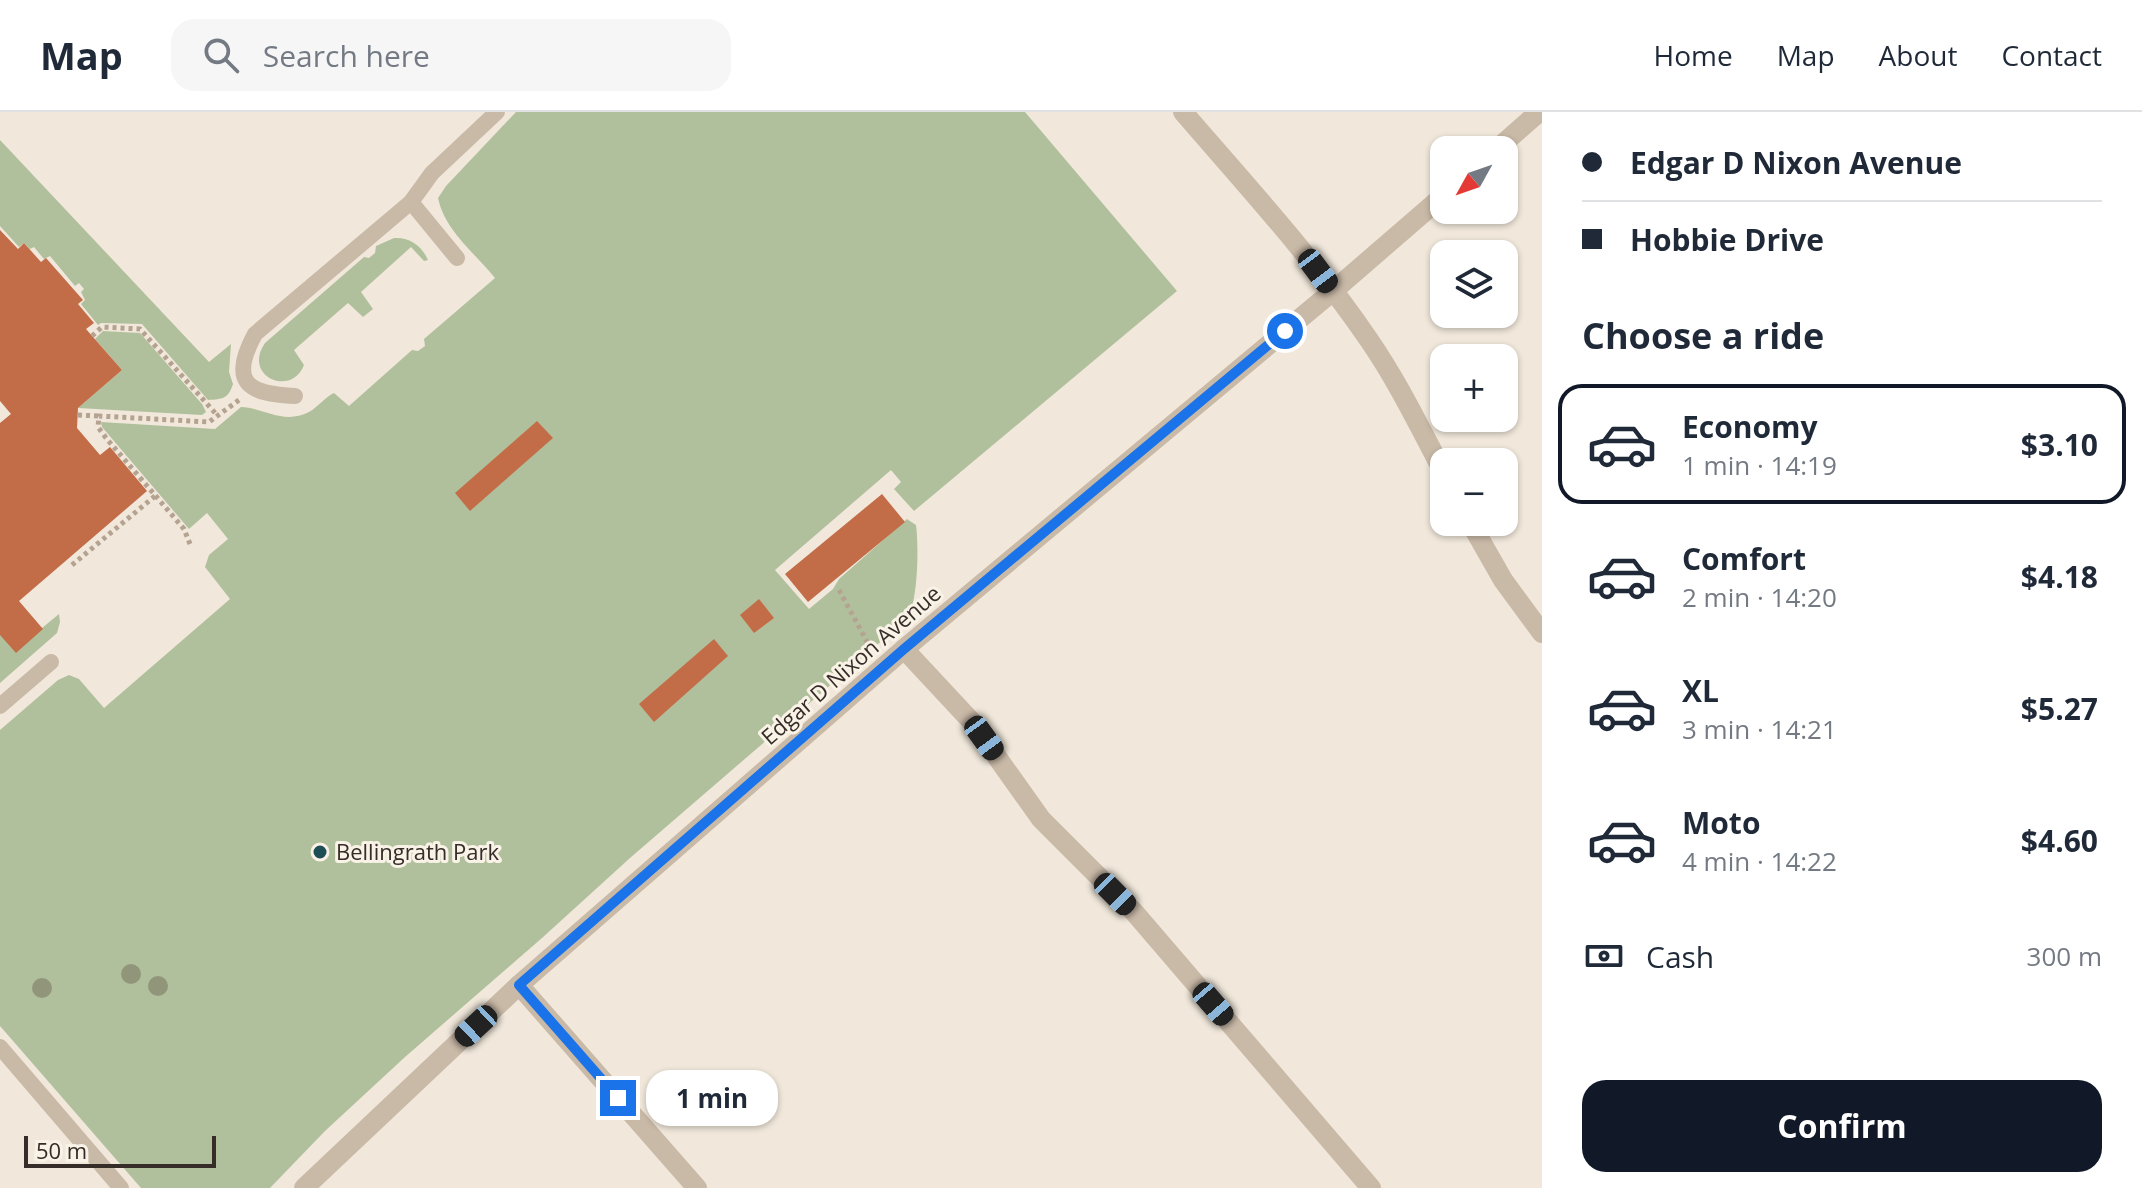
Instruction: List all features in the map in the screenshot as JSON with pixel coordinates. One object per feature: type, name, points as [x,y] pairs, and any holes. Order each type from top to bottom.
[{"type":"street","points":[[1183,112],[1302,250],[1333,291],[1398,386],[1431,448]]},
{"type":"street","points":[[1512,136],[1539,112]]},
{"type":"street","name":"Edgar D Nixon Avenue","points":[[304,1188],[519,985],[904,649],[1430,207]]},
{"type":"street","points":[[1478,536],[1503,580],[1542,633]]},
{"type":"street","points":[[904,649],[972,722],[1041,819],[1134,912],[1371,1188]]},
{"type":"street","points":[[519,985],[697,1188]]},
{"type":"lane","points":[[295,396],[268,395],[248,384],[241,369],[245,352],[255,334],[411,202],[432,173],[497,112]]},
{"type":"lane","points":[[411,202],[457,258]]},
{"type":"lane","points":[[0,706],[51,662]]},
{"type":"lane","points":[[0,1047],[121,1188]]},
{"type":"path","points":[[92,336],[102,327],[140,329],[217,415]]},
{"type":"path","points":[[78,415],[209,422],[239,400]]},
{"type":"path","points":[[99,416],[98,427],[184,529],[190,544]]},
{"type":"path","points":[[72,565],[155,496]]},
{"type":"path","points":[[839,590],[873,653]]},
{"type":"green space","name":"Bellingrath Park","points":[[516,112],[1025,112],[1177,291],[914,511],[894,489],[901,482],[891,470],[775,570],[809,609],[907,519],[916,525],[915,588],[907,619],[405,1057],[325,1131],[270,1188],[141,1188],[0,1026],[0,730],[58,680],[69,675],[79,679],[104,708],[230,599],[205,567],[209,555],[228,539],[207,513],[189,529],[102,427],[101,422],[215,429],[241,407],[283,416],[300,416],[334,393],[349,406],[412,350],[418,351],[425,346],[424,339],[495,278],[454,231],[438,198]]},
{"type":"green space","points":[[0,140],[209,362],[231,344],[229,372],[233,384],[227,395],[208,400],[142,324],[98,325],[81,304],[85,300],[81,292],[84,289],[79,283],[75,286],[50,256],[44,259],[34,247],[30,249],[24,243],[19,247],[0,226]]},
{"type":"green space","points":[[394,238],[415,243],[428,260],[424,261],[411,247],[361,292],[373,309],[363,317],[348,303],[294,350],[304,365],[298,375],[280,381],[264,373],[260,355],[265,343],[364,257],[369,258],[375,253],[376,246]]},
{"type":"green space","points":[[103,331],[140,333],[206,412],[202,415],[78,408],[122,370],[95,339]]},
{"type":"green space","points":[[59,614],[57,633],[0,683],[0,635],[42,628]]},
{"type":"building","points":[[0,230],[18,249],[24,243],[41,262],[46,258],[83,300],[78,304],[94,323],[86,329],[122,370],[78,408],[77,428],[100,455],[110,447],[147,491],[19,601],[43,629],[16,653],[0,635],[0,423],[11,414],[0,401]]},
{"type":"building","points":[[537,421],[553,438],[470,511],[455,493]]},
{"type":"building","points":[[882,494],[905,522],[808,602],[785,574]]},
{"type":"building","points":[[759,599],[774,618],[754,633],[740,615]]},
{"type":"building","points":[[714,639],[728,656],[654,722],[639,704]]},
{"type":"place","name":"Bellingrath Park","points":[[320,852]]},
{"type":"route","points":[[618,1098],[519,985],[904,649],[1285,331]]}]
